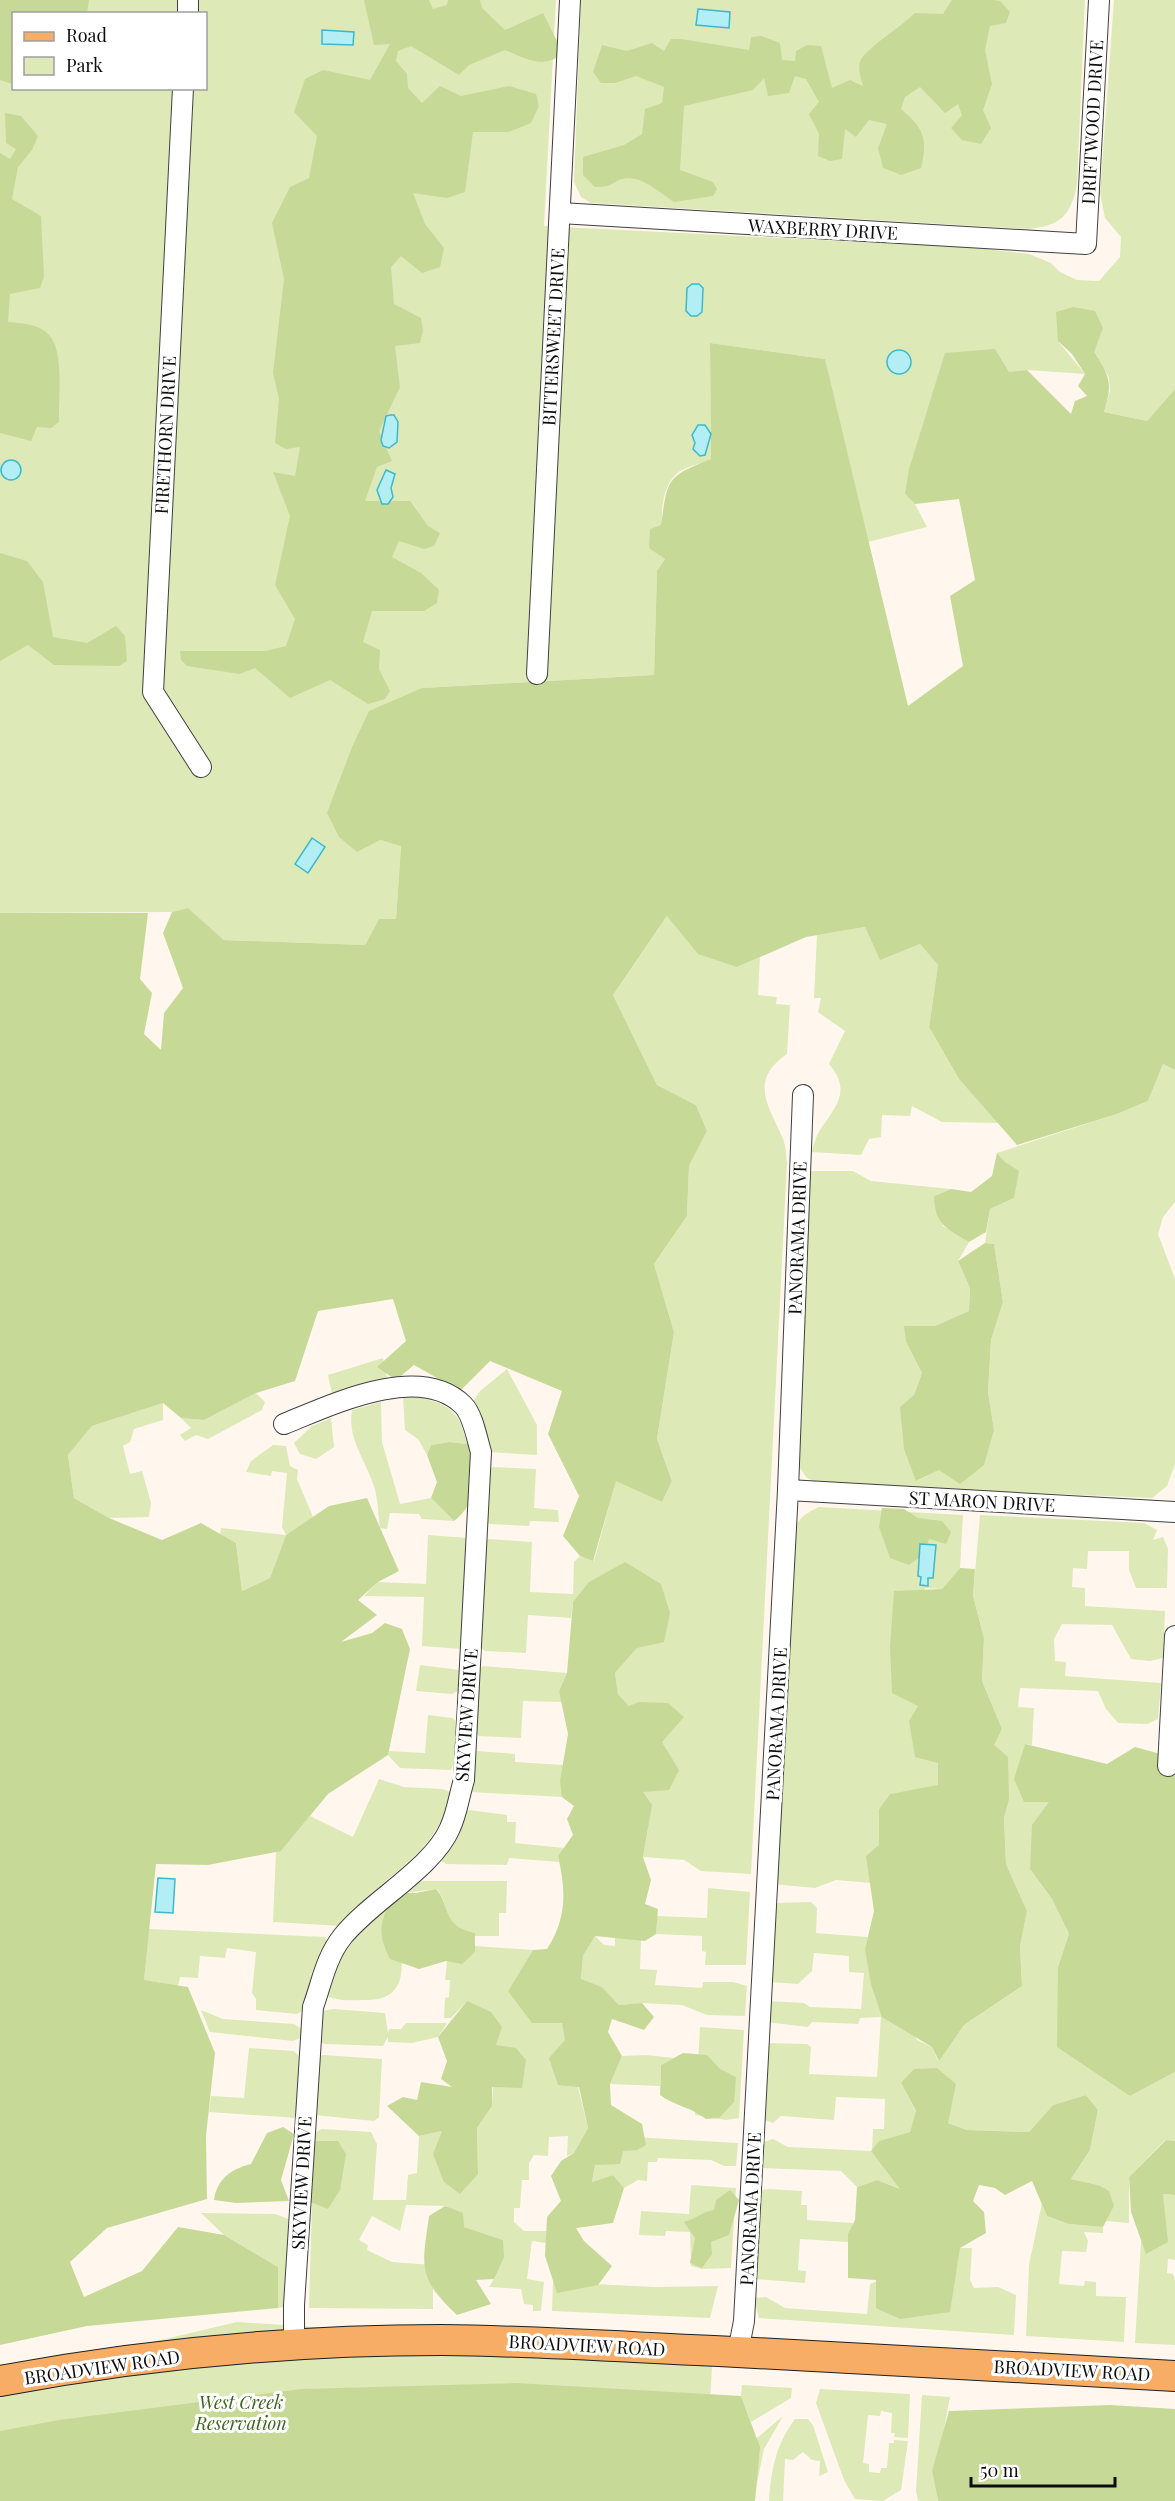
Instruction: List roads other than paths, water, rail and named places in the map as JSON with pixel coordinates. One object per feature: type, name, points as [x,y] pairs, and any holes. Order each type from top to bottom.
[{"type":"main road","name":"BROADVIEW ROAD","points":[[0,2381],[127,2361],[294,2346],[386,2341],[499,2341],[1175,2376]]},
{"type":"street","name":"BITTERSWEET DRIVE","points":[[537,674],[570,0]]},
{"type":"street","name":"DRIFTWOOD DRIVE","points":[[1086,244],[1098,0]]},
{"type":"street","name":"FIRETHORN DRIVE","points":[[183,90],[153,692],[201,767]]},
{"type":"street","name":"WAXBERRY DRIVE","points":[[560,213],[1086,244]]},
{"type":"street","name":"PANORAMA DRIVE","points":[[738,2352],[744,2320],[747,2276],[788,1490],[803,1095]]},
{"type":"street","name":"SKYVIEW DRIVE","points":[[284,1424],[339,1402],[390,1388],[423,1387],[450,1395],[465,1407],[482,1452],[464,1770],[459,1803],[450,1830],[426,1860],[343,1936],[326,1965],[313,2007],[294,2305],[294,2346]]},
{"type":"street","name":"ST MARON DRIVE","points":[[788,1490],[1175,1512]]},
{"type":"street","points":[[1168,1766],[1175,1636]]},
{"type":"water","points":[[698,9],[730,12],[729,28],[696,25]]},
{"type":"water","points":[[322,30],[354,32],[353,45],[322,44]]},
{"type":"water","points":[[692,284],[699,284],[703,288],[702,312],[697,316],[691,316],[686,311],[687,288]]},
{"type":"water","points":[[899,350],[908,353],[911,362],[908,371],[899,374],[890,371],[887,362],[890,353]]},
{"type":"water","points":[[394,415],[398,422],[397,442],[389,448],[383,446],[381,440],[386,416]]},
{"type":"water","points":[[698,425],[705,425],[711,434],[705,455],[700,456],[693,449],[695,443],[692,435]]},
{"type":"water","points":[[7,460],[15,460],[21,466],[21,474],[15,480],[7,480],[1,474],[1,466]]},
{"type":"water","points":[[386,470],[395,474],[391,488],[393,497],[388,504],[382,504],[377,490]]},
{"type":"water","points":[[312,838],[325,847],[308,873],[295,864]]},
{"type":"water","points":[[920,1544],[936,1545],[933,1578],[928,1578],[928,1586],[920,1585],[921,1577],[918,1576]]},
{"type":"water","points":[[158,1878],[175,1879],[173,1913],[155,1912]]},
{"type":"park label","name":"West Creek Reservation","points":[[241,2412]]}]
